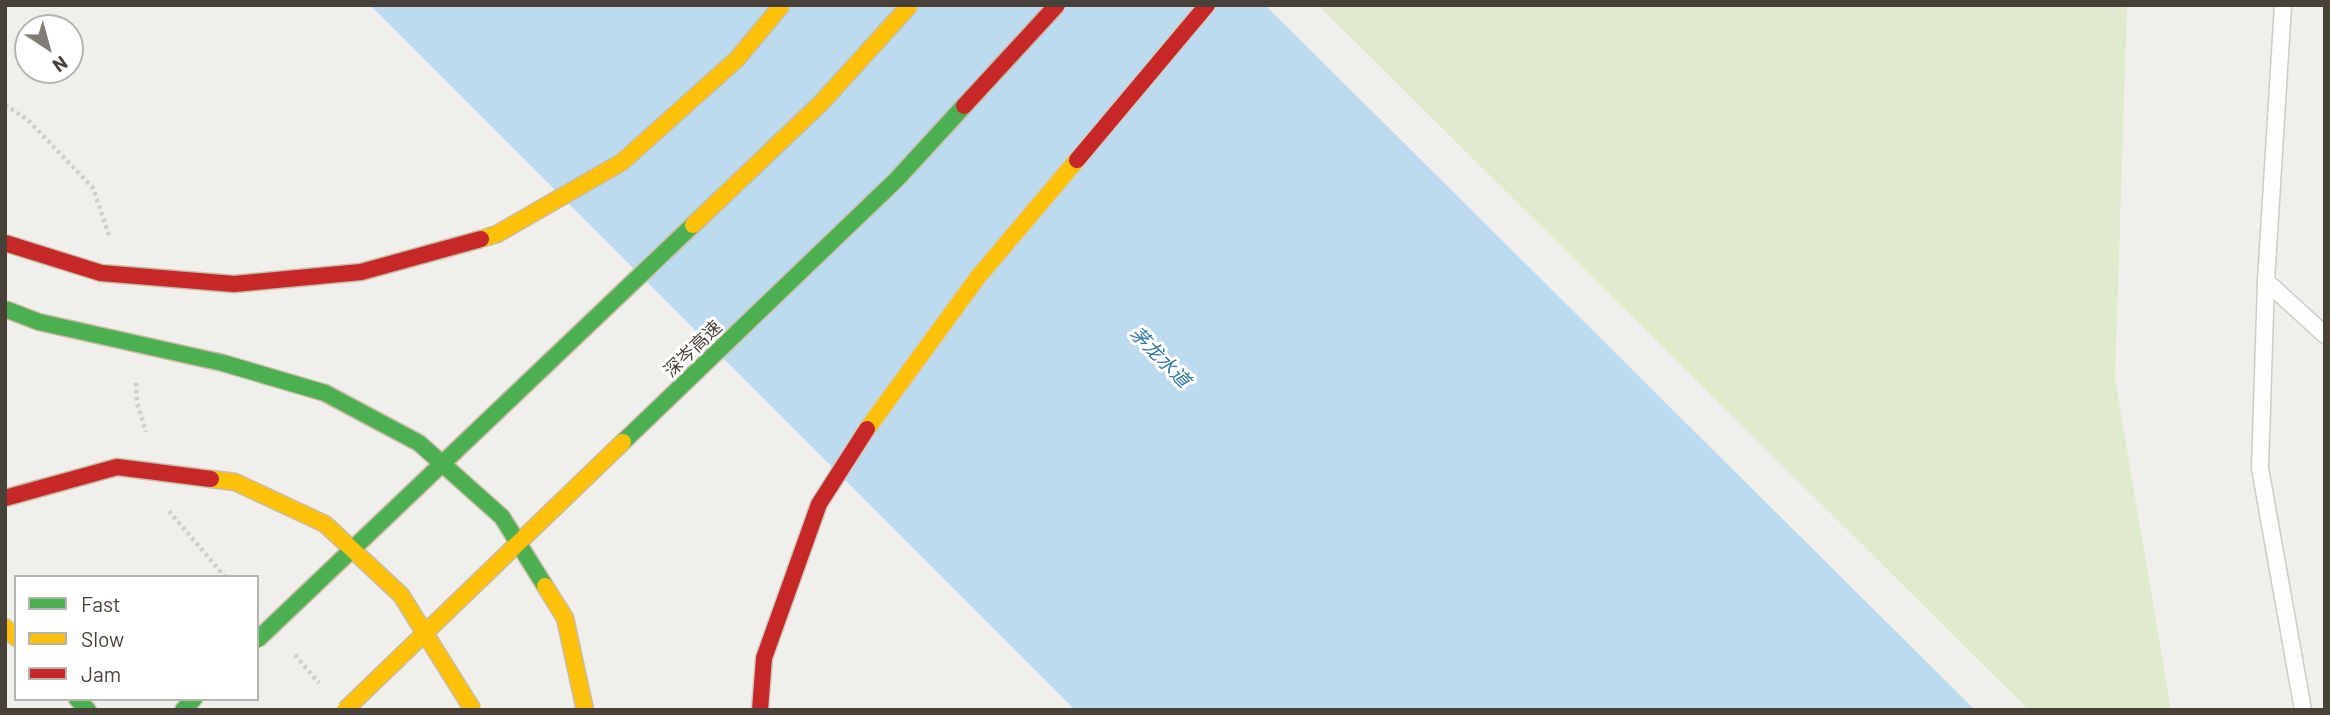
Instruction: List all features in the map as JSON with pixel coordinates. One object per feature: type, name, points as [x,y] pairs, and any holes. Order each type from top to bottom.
[{"type":"main road","points":[[5,243],[101,273],[234,284],[361,272],[497,234],[622,162],[737,59],[782,5]]},
{"type":"main road","points":[[259,638],[821,103],[910,5]]},
{"type":"main road","name":"深岑高速","points":[[345,710],[897,179],[1057,5]]},
{"type":"main road","points":[[760,710],[764,658],[820,504],[878,412],[978,277],[1207,5]]},
{"type":"main road","points":[[5,309],[39,322],[223,363],[325,393],[419,443],[502,517],[565,618],[586,710]]},
{"type":"main road","points":[[5,498],[117,467],[234,482],[325,524],[401,595],[473,710]]},
{"type":"lane","points":[[2283,5],[2266,281],[2260,468],[2303,710]]},
{"type":"lane","points":[[2266,281],[2325,335]]},
{"type":"path","points":[[292,652],[326,690]]},
{"type":"green space","points":[[1318,5],[2127,5],[2115,379],[2171,710],[2029,710]]},
{"type":"water","name":"茅龙水道","points":[[370,5],[1265,5],[1975,710],[1075,710]]},
{"type":"traffic: fast","points":[[623,442],[897,179],[964,106]]},
{"type":"traffic: fast","points":[[259,638],[693,225]]},
{"type":"traffic: fast","points":[[5,309],[39,322],[223,363],[325,393],[419,443],[502,517],[545,586]]},
{"type":"traffic: fast","points":[[79,701],[88,710]]},
{"type":"traffic: fast","points":[[183,710],[192,701]]},
{"type":"traffic: slow","points":[[481,239],[497,234],[622,162],[737,59],[782,5]]},
{"type":"traffic: slow","points":[[693,225],[821,103],[910,5]]},
{"type":"traffic: slow","points":[[867,429],[978,277],[1077,160]]},
{"type":"traffic: slow","points":[[345,710],[623,442]]},
{"type":"traffic: slow","points":[[211,479],[235,482],[325,524],[401,595],[473,710]]},
{"type":"traffic: slow","points":[[545,586],[565,618],[585,710]]},
{"type":"traffic: slow","points":[[5,627],[14,636]]},
{"type":"traffic: jam","points":[[964,106],[1057,5]]},
{"type":"traffic: jam","points":[[1077,160],[1207,5]]},
{"type":"traffic: jam","points":[[5,243],[101,273],[234,284],[361,272],[481,239]]},
{"type":"traffic: jam","points":[[760,710],[764,658],[819,504],[867,429]]},
{"type":"traffic: jam","points":[[5,498],[117,467],[211,479]]}]
